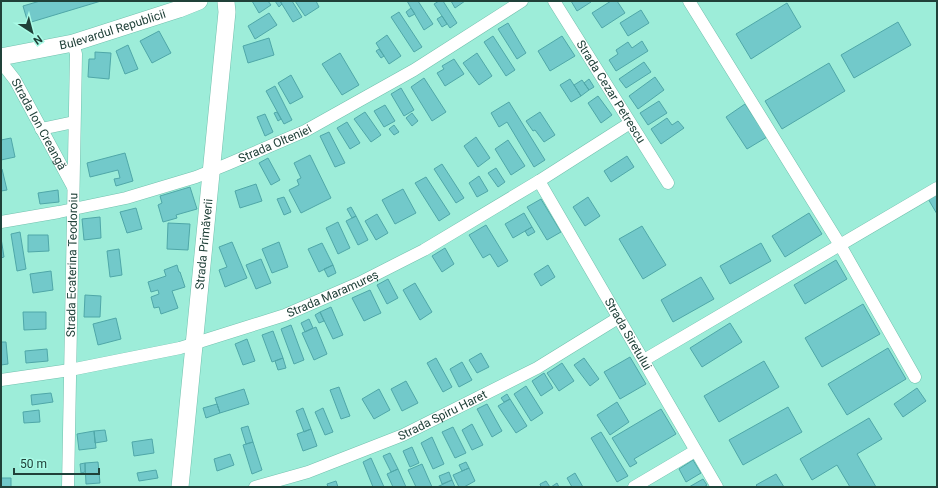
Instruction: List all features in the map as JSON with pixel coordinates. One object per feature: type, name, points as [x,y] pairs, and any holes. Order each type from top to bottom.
[{"type":"main road","name":"Bulevardul Republicii","points":[[1,57],[73,43],[200,1]]},
{"type":"main road","name":"Strada Primăverii","points":[[180,487],[227,12],[225,1]]},
{"type":"street","name":"Strada Olteniei","points":[[1,222],[126,198],[196,177],[306,131],[414,70],[522,1]]},
{"type":"street","name":"Strada Cezar Petrescu","points":[[554,1],[668,183]]},
{"type":"street","points":[[689,1],[840,245],[915,377]]},
{"type":"street","name":"Strada Ecaterina Teodoroiu","points":[[68,487],[76,54],[73,43]]},
{"type":"street","name":"Strada Ion Creangă","points":[[1,62],[15,80],[74,189]]},
{"type":"street","points":[[41,129],[74,122]]},
{"type":"street","name":"Strada Maramureș","points":[[1,380],[70,370],[180,348],[285,315],[359,283],[424,250],[630,123]]},
{"type":"street","name":"Strada Siretului","points":[[538,181],[717,487]]},
{"type":"street","points":[[644,360],[937,188]]},
{"type":"street","name":"Strada Spiru Haret","points":[[255,487],[308,472],[403,435],[537,368],[618,318]]},
{"type":"street","points":[[634,487],[695,451]]},
{"type":"building","points":[[40,1],[101,1],[28,23],[23,6]]},
{"type":"building","points":[[252,1],[268,1],[271,5],[259,13]]},
{"type":"building","points":[[275,1],[280,1],[282,4],[279,7]]},
{"type":"building","points":[[280,1],[292,1],[302,17],[293,22]]},
{"type":"building","points":[[295,1],[316,1],[319,7],[305,16]]},
{"type":"building","points":[[407,1],[418,1],[433,24],[424,30]]},
{"type":"building","points":[[439,1],[443,1],[457,23],[450,28],[434,4]]},
{"type":"building","points":[[451,1],[465,1],[455,8]]},
{"type":"building","points":[[571,1],[590,1],[591,2],[577,11]]},
{"type":"building","points":[[611,1],[617,1],[625,13],[602,28],[592,13]]},
{"type":"building","points":[[787,3],[801,27],[751,59],[736,34]]},
{"type":"building","points":[[411,8],[415,14],[409,17],[406,12]]},
{"type":"building","points":[[641,10],[649,23],[628,36],[620,23]]},
{"type":"building","points":[[399,12],[422,47],[414,52],[391,17]]},
{"type":"building","points":[[269,13],[277,25],[255,39],[248,26]]},
{"type":"building","points":[[442,16],[447,24],[442,27],[437,19]]},
{"type":"building","points":[[898,22],[911,45],[854,78],[841,55]]},
{"type":"building","points":[[508,23],[526,53],[517,59],[498,29]]},
{"type":"building","points":[[159,31],[171,53],[152,63],[140,41]]},
{"type":"building","points":[[387,35],[401,56],[389,64],[376,43]]},
{"type":"building","points":[[493,36],[515,70],[506,76],[484,42]]},
{"type":"building","points":[[562,36],[575,56],[550,71],[538,51]]},
{"type":"building","points":[[269,38],[274,55],[248,63],[243,46]]},
{"type":"building","points":[[642,41],[648,51],[616,71],[609,60],[618,54],[616,50],[628,42],[632,48]]},
{"type":"building","points":[[128,45],[138,69],[125,74],[116,51]]},
{"type":"building","points":[[379,49],[384,56],[381,58],[376,51]]},
{"type":"building","points":[[95,52],[111,53],[109,79],[88,77],[89,59],[95,59]]},
{"type":"building","points":[[340,53],[359,85],[342,95],[322,64]]},
{"type":"building","points":[[477,53],[492,76],[479,85],[463,63]]},
{"type":"building","points":[[454,59],[464,74],[445,86],[437,73],[444,69],[442,66]]},
{"type":"building","points":[[644,62],[651,72],[626,88],[619,79]]},
{"type":"building","points":[[829,63],[845,91],[782,129],[765,101]]},
{"type":"building","points":[[291,75],[303,97],[290,104],[278,83]]},
{"type":"building","points":[[655,77],[664,90],[638,109],[629,96]]},
{"type":"building","points":[[424,78],[446,112],[432,121],[411,87]]},
{"type":"building","points":[[570,79],[581,96],[571,102],[560,85]]},
{"type":"building","points":[[589,79],[594,87],[589,90],[584,83]]},
{"type":"building","points":[[582,80],[589,90],[581,96],[574,85]]},
{"type":"building","points":[[275,86],[292,120],[284,124],[266,91]]},
{"type":"building","points":[[401,88],[414,110],[404,116],[391,94]]},
{"type":"building","points":[[598,96],[612,115],[601,123],[588,103]]},
{"type":"building","points":[[659,101],[667,113],[648,125],[640,113]]},
{"type":"building","points":[[509,102],[545,160],[534,167],[507,122],[499,127],[491,113]]},
{"type":"building","points":[[745,104],[767,137],[747,149],[726,117]]},
{"type":"building","points":[[385,105],[395,121],[384,127],[374,111]]},
{"type":"building","points":[[277,112],[281,119],[278,121],[274,113]]},
{"type":"building","points":[[365,112],[381,135],[371,142],[354,119]]},
{"type":"building","points":[[540,112],[555,135],[544,142],[526,121]]},
{"type":"building","points":[[412,113],[418,121],[412,126],[406,118]]},
{"type":"building","points":[[265,114],[273,132],[265,136],[257,117]]},
{"type":"building","points":[[667,118],[672,125],[678,121],[684,128],[661,144],[651,129]]},
{"type":"building","points":[[347,122],[360,143],[350,149],[337,128]]},
{"type":"building","points":[[394,125],[399,132],[394,135],[389,129]]},
{"type":"building","points":[[329,132],[345,163],[335,167],[320,136]]},
{"type":"building","points":[[476,137],[490,158],[478,167],[464,146]]},
{"type":"building","points":[[11,138],[15,157],[1,160],[1,140]]},
{"type":"building","points":[[508,140],[525,166],[511,175],[495,149]]},
{"type":"building","points":[[125,153],[133,181],[116,186],[114,179],[120,178],[118,170],[90,177],[87,163]]},
{"type":"building","points":[[310,155],[331,198],[301,213],[289,190],[299,185],[297,180],[301,178],[294,163]]},
{"type":"building","points":[[627,156],[634,167],[611,182],[604,171]]},
{"type":"building","points":[[268,158],[280,180],[271,185],[259,163]]},
{"type":"building","points":[[442,164],[464,198],[456,203],[434,169]]},
{"type":"building","points":[[496,168],[505,182],[498,187],[488,173]]},
{"type":"building","points":[[2,169],[7,190],[1,191],[1,170]]},
{"type":"building","points":[[479,176],[488,191],[477,197],[469,183]]},
{"type":"building","points":[[426,177],[450,214],[439,221],[415,183]]},
{"type":"building","points":[[256,184],[262,201],[240,208],[235,191]]},
{"type":"building","points":[[190,187],[197,209],[176,215],[177,218],[163,222],[158,205],[162,203],[160,196]]},
{"type":"building","points":[[403,189],[416,213],[395,224],[382,200]]},
{"type":"building","points":[[58,190],[59,202],[40,204],[38,193]]},
{"type":"building","points":[[937,191],[937,214],[927,197]]},
{"type":"building","points":[[284,197],[291,212],[284,215],[277,199]]},
{"type":"building","points":[[588,197],[600,216],[585,226],[573,207]]},
{"type":"building","points":[[541,199],[561,232],[547,240],[527,207]]},
{"type":"building","points":[[351,207],[356,216],[352,218],[347,209]]},
{"type":"building","points":[[136,208],[142,229],[127,233],[120,212]]},
{"type":"building","points":[[524,213],[532,227],[513,238],[505,224]]},
{"type":"building","points":[[809,213],[822,234],[785,257],[772,236]]},
{"type":"building","points":[[377,214],[388,233],[376,240],[365,221]]},
{"type":"building","points":[[356,216],[368,240],[358,245],[346,221]]},
{"type":"building","points":[[100,217],[101,238],[84,240],[82,219]]},
{"type":"building","points":[[338,222],[350,248],[338,254],[326,228]]},
{"type":"building","points":[[168,223],[190,224],[188,250],[167,249]]},
{"type":"building","points":[[486,225],[508,261],[498,267],[490,254],[483,258],[469,235]]},
{"type":"building","points":[[642,226],[666,265],[643,279],[619,239]]},
{"type":"building","points":[[532,227],[535,232],[528,236],[525,231]]},
{"type":"building","points":[[20,232],[26,269],[17,271],[11,234]]},
{"type":"building","points":[[28,235],[48,235],[49,251],[28,252]]},
{"type":"building","points":[[1,238],[4,257],[1,258]]},
{"type":"building","points":[[232,242],[247,278],[225,287],[219,270],[227,267],[219,247]]},
{"type":"building","points":[[279,242],[288,267],[272,273],[262,249]]},
{"type":"building","points":[[322,243],[333,265],[319,272],[308,249]]},
{"type":"building","points":[[761,243],[771,261],[730,284],[720,266]]},
{"type":"building","points":[[445,248],[454,264],[442,272],[432,256]]},
{"type":"building","points":[[119,249],[122,275],[110,277],[107,251]]},
{"type":"building","points":[[261,259],[271,283],[256,289],[246,265]]},
{"type":"building","points":[[836,260],[847,279],[805,304],[794,285]]},
{"type":"building","points":[[177,265],[185,287],[172,291],[178,308],[161,314],[159,307],[154,308],[151,297],[159,294],[158,290],[151,292],[148,282],[166,276],[164,270]]},
{"type":"building","points":[[333,265],[336,273],[328,277],[324,269]]},
{"type":"building","points":[[548,265],[555,277],[541,286],[534,274]]},
{"type":"building","points":[[51,271],[53,290],[33,293],[30,274]]},
{"type":"building","points":[[701,277],[714,299],[673,322],[661,300]]},
{"type":"building","points":[[388,279],[398,298],[387,304],[377,285]]},
{"type":"building","points":[[415,283],[432,312],[420,320],[403,290]]},
{"type":"building","points":[[370,290],[381,313],[364,321],[352,298]]},
{"type":"building","points":[[85,295],[101,296],[100,317],[84,317]]},
{"type":"building","points":[[863,304],[880,334],[822,367],[805,338]]},
{"type":"building","points":[[331,307],[343,335],[333,339],[320,312]]},
{"type":"building","points":[[23,312],[46,312],[46,329],[24,330]]},
{"type":"building","points":[[320,312],[324,321],[319,323],[315,315]]},
{"type":"building","points":[[116,318],[121,339],[98,345],[93,324]]},
{"type":"building","points":[[309,319],[313,328],[305,332],[301,323]]},
{"type":"building","points":[[730,323],[742,342],[702,367],[690,348]]},
{"type":"building","points":[[291,325],[304,360],[294,364],[281,329]]},
{"type":"building","points":[[316,327],[327,354],[314,360],[302,333]]},
{"type":"building","points":[[273,331],[283,358],[272,362],[262,335]]},
{"type":"building","points":[[247,339],[255,361],[243,365],[235,344]]},
{"type":"building","points":[[1,342],[6,342],[8,364],[1,365]]},
{"type":"building","points":[[888,348],[906,379],[847,415],[828,384]]},
{"type":"building","points":[[47,349],[48,361],[26,363],[25,351]]},
{"type":"building","points":[[481,353],[489,367],[477,373],[469,360]]},
{"type":"building","points":[[630,357],[646,384],[620,399],[604,372]]},
{"type":"building","points":[[283,358],[286,368],[278,370],[275,361]]},
{"type":"building","points":[[436,358],[452,387],[443,392],[427,363]]},
{"type":"building","points":[[584,358],[599,379],[590,386],[574,365]]},
{"type":"building","points":[[764,361],[779,387],[719,422],[704,396]]},
{"type":"building","points":[[462,362],[472,380],[459,387],[450,369]]},
{"type":"building","points":[[562,363],[574,381],[559,391],[547,373]]},
{"type":"building","points":[[544,373],[553,388],[541,396],[532,381]]},
{"type":"building","points":[[406,381],[418,403],[402,411],[391,389]]},
{"type":"building","points":[[526,386],[543,413],[531,421],[514,394]]},
{"type":"building","points":[[339,387],[350,416],[341,419],[330,390]]},
{"type":"building","points":[[917,388],[926,401],[903,417],[894,404]]},
{"type":"building","points":[[244,389],[249,404],[220,413],[215,398]]},
{"type":"building","points":[[379,389],[390,410],[374,419],[362,399]]},
{"type":"building","points":[[51,393],[53,402],[32,405],[31,395]]},
{"type":"building","points":[[507,394],[510,399],[504,402],[501,398]]},
{"type":"building","points":[[510,399],[527,426],[516,433],[498,406]]},
{"type":"building","points":[[617,402],[629,422],[610,435],[597,415]]},
{"type":"building","points":[[217,404],[220,413],[206,418],[203,408]]},
{"type":"building","points":[[487,404],[502,431],[492,437],[477,409]]},
{"type":"building","points":[[788,407],[802,432],[743,465],[729,440]]},
{"type":"building","points":[[303,408],[311,429],[304,432],[296,411]]},
{"type":"building","points":[[323,408],[333,432],[325,435],[315,412]]},
{"type":"building","points":[[661,409],[676,434],[634,459],[637,463],[630,467],[612,438]]},
{"type":"building","points":[[39,410],[40,422],[24,423],[23,412]]},
{"type":"building","points":[[869,418],[882,439],[857,454],[876,487],[850,487],[837,465],[812,480],[800,459]]},
{"type":"building","points":[[472,424],[483,445],[472,450],[462,430]]},
{"type":"building","points":[[248,426],[253,442],[246,444],[241,428]]},
{"type":"building","points":[[453,427],[466,453],[455,458],[442,432]]},
{"type":"building","points":[[311,429],[317,446],[303,451],[297,434]]},
{"type":"building","points":[[105,430],[107,441],[95,443],[94,431]]},
{"type":"building","points":[[94,431],[96,448],[79,450],[77,434]]},
{"type":"building","points":[[601,432],[628,476],[617,482],[591,438]]},
{"type":"building","points":[[432,437],[444,464],[433,469],[421,443]]},
{"type":"building","points":[[152,439],[154,453],[134,456],[132,442]]},
{"type":"building","points":[[253,442],[262,470],[252,474],[243,445]]},
{"type":"building","points":[[412,447],[419,463],[410,467],[403,451]]},
{"type":"building","points":[[390,453],[398,469],[391,472],[383,456]]},
{"type":"building","points":[[230,454],[234,465],[217,471],[214,459]]},
{"type":"building","points":[[371,458],[384,487],[373,487],[363,462]]},
{"type":"building","points":[[693,460],[701,473],[686,482],[679,469]]},
{"type":"building","points":[[98,462],[100,483],[86,484],[85,463]]},
{"type":"building","points":[[466,462],[469,468],[462,471],[459,465]]},
{"type":"building","points":[[85,463],[85,472],[81,473],[80,464]]},
{"type":"building","points":[[422,464],[432,487],[416,487],[408,470]]},
{"type":"building","points":[[469,468],[475,481],[464,487],[459,487],[453,475]]},
{"type":"building","points":[[398,469],[406,487],[393,487],[387,474]]},
{"type":"building","points":[[156,470],[158,478],[139,481],[137,473]]},
{"type":"building","points":[[449,472],[452,480],[442,484],[439,476]]},
{"type":"building","points":[[575,473],[583,487],[572,487],[567,478]]},
{"type":"building","points":[[776,474],[784,487],[758,487],[756,485]]},
{"type":"building","points":[[1,478],[11,478],[11,487],[1,487]]},
{"type":"building","points":[[703,479],[707,485],[704,487],[689,487]]},
{"type":"building","points":[[452,480],[455,487],[437,487]]},
{"type":"building","points":[[336,481],[338,487],[328,487],[327,484]]},
{"type":"building","points":[[546,481],[550,487],[541,487],[540,484]]},
{"type":"building","points":[[557,483],[559,487],[551,487]]}]
